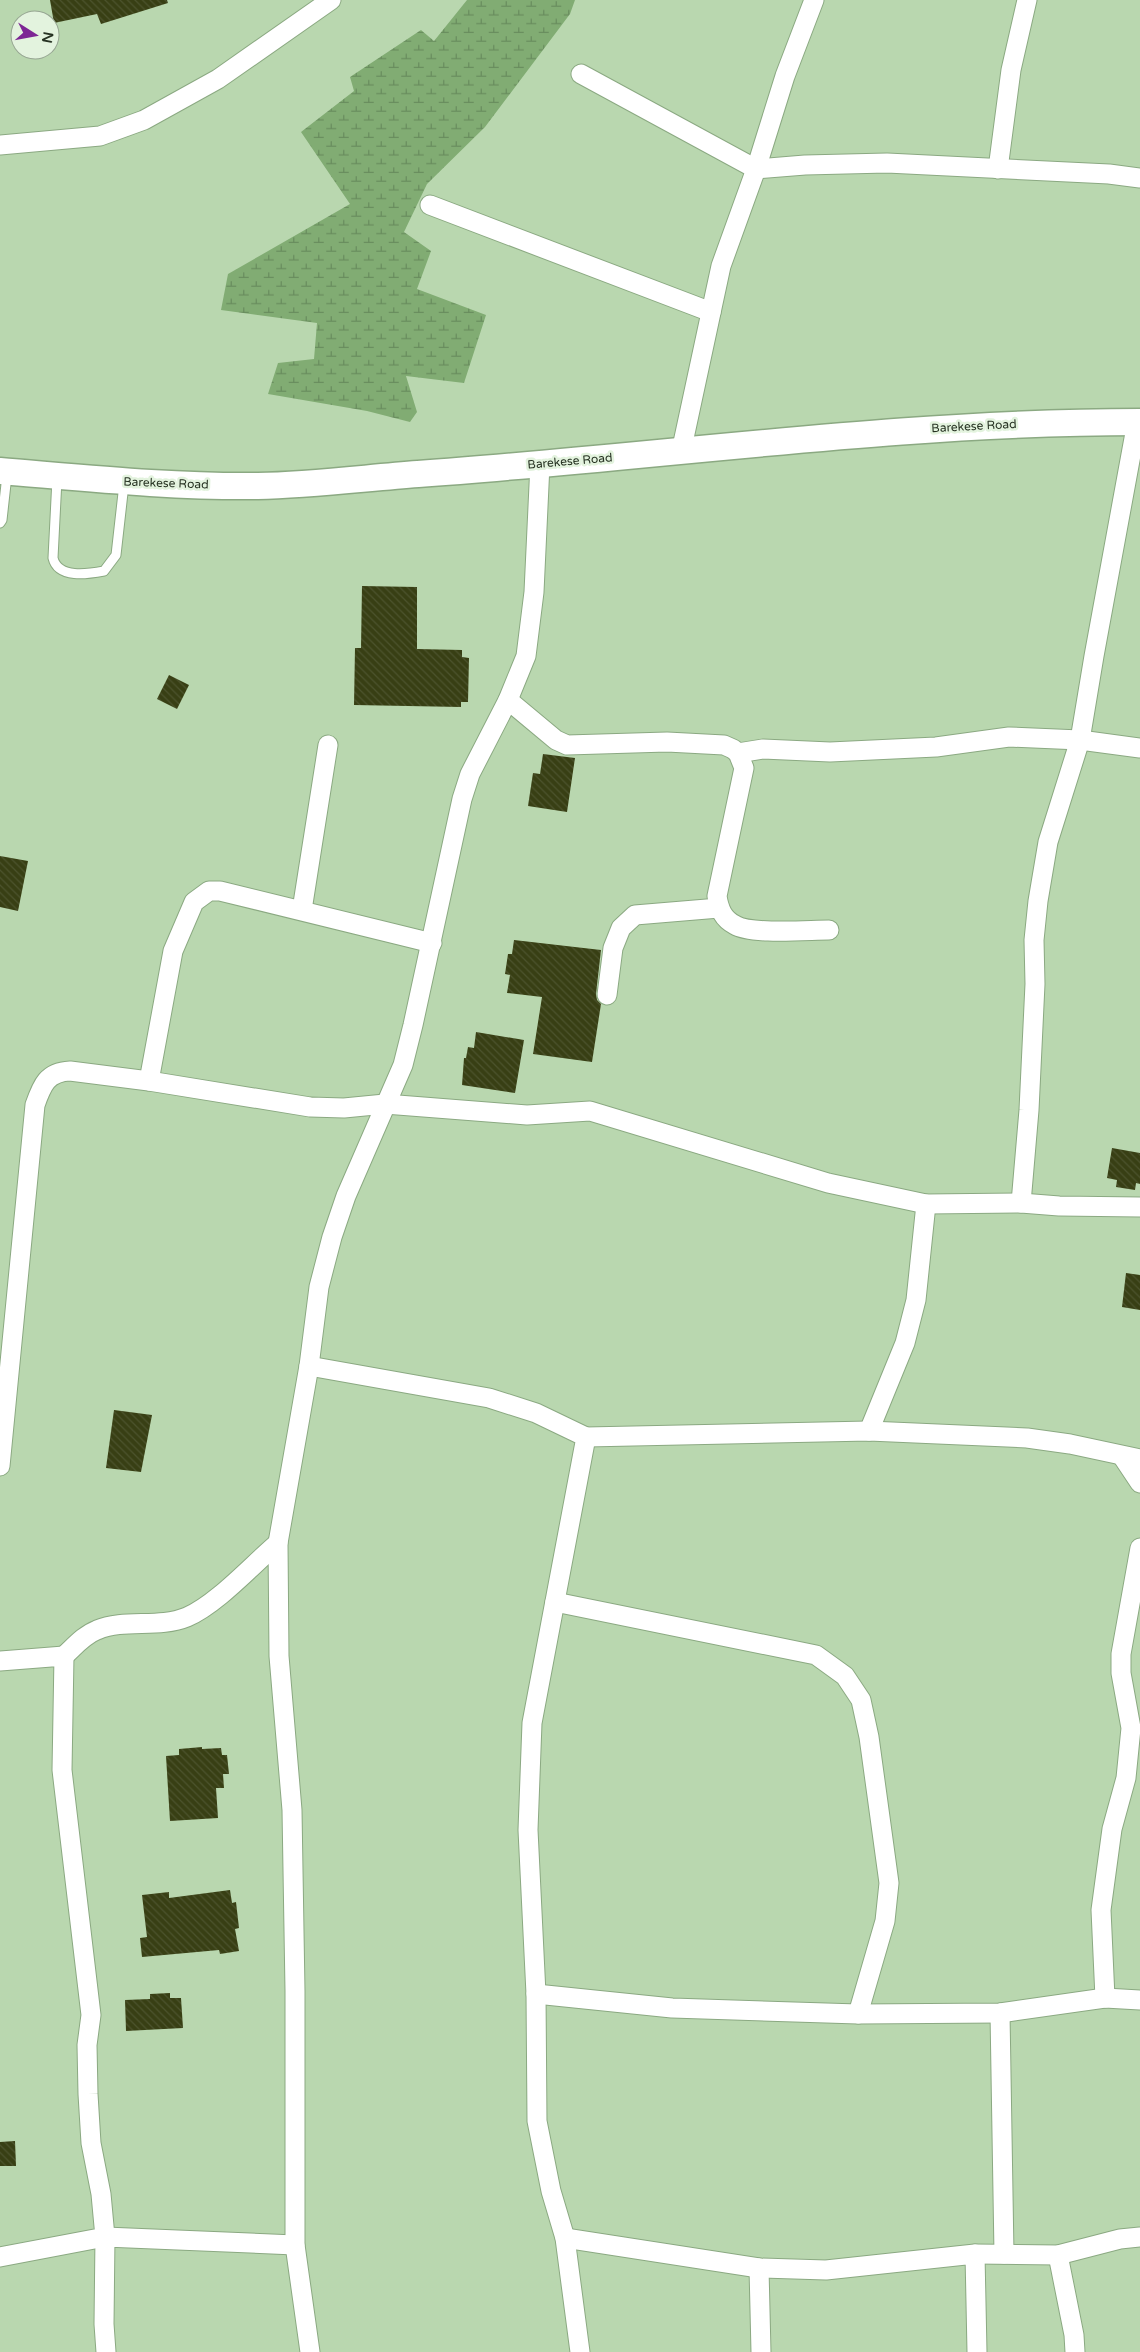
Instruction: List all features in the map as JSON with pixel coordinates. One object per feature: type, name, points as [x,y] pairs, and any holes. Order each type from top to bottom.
[{"type":"main road","name":"Barekese Road","points":[[3,472],[125,482],[258,486],[796,442],[881,431],[1051,423],[1139,422]]},
{"type":"street","points":[[0,145],[100,136],[144,120],[218,78],[330,0]]},
{"type":"street","points":[[681,452],[721,266],[756,169],[785,76],[814,0]]},
{"type":"street","points":[[998,169],[1011,70],[1027,0]]},
{"type":"street","points":[[581,74],[756,169],[804,165],[887,163],[1109,174],[1140,178]]},
{"type":"street","points":[[430,205],[711,312]]},
{"type":"street","points":[[1021,1203],[1029,1110],[1035,984],[1034,940],[1038,901],[1048,842],[1080,740],[1094,656],[1139,422]]},
{"type":"street","points":[[310,2352],[295,2245],[296,1991],[292,1810],[279,1656],[278,1543],[308,1366],[317,1296],[332,1236],[385,1104],[403,1065],[432,943],[462,799],[470,774],[508,700],[526,656],[531,624],[540,464]]},
{"type":"street","points":[[508,700],[556,740],[567,745],[667,742],[724,745],[733,749],[738,754],[744,768],[717,896],[719,908],[726,918],[736,926],[751,930],[829,930]]},
{"type":"street","points":[[738,754],[764,748],[830,752],[936,747],[1009,736],[1080,740],[1140,748]]},
{"type":"street","points":[[302,910],[328,745]]},
{"type":"street","points":[[149,1081],[173,951],[194,902],[209,891],[220,891],[302,910],[432,943]]},
{"type":"street","points":[[607,995],[613,948],[621,928],[635,916],[719,908]]},
{"type":"street","points":[[0,1466],[35,1106],[41,1089],[50,1076],[59,1072],[70,1071],[149,1081],[310,1107],[344,1108],[385,1104],[527,1115],[590,1111],[828,1183],[926,1204],[1021,1203],[1059,1206],[1140,1207]]},
{"type":"street","points":[[869,1431],[907,1334],[916,1300],[926,1204]]},
{"type":"street","points":[[308,1366],[488,1398],[536,1414],[586,1437],[869,1431],[1027,1438],[1070,1444],[1131,1457],[1140,1483]]},
{"type":"street","points":[[580,2352],[565,2238],[551,2191],[537,2121],[536,1994],[528,1830],[532,1723],[586,1437]]},
{"type":"street","points":[[0,1661],[64,1656],[89,1634],[98,1629],[169,1622],[186,1617],[207,1606],[278,1543]]},
{"type":"street","points":[[1105,1998],[1101,1910],[1112,1829],[1126,1778],[1136,1728],[1121,1673],[1121,1654],[1140,1548]]},
{"type":"street","points":[[555,1602],[816,1655],[845,1676],[861,1700],[869,1737],[889,1883],[885,1921],[858,2014]]},
{"type":"street","points":[[64,1656],[62,1770],[91,2015],[87,2045],[88,2094],[91,2143],[101,2194],[105,2237],[104,2324],[106,2352]]},
{"type":"street","points":[[536,1994],[672,2008],[858,2014],[1000,2014],[1105,1998],[1140,2000]]},
{"type":"street","points":[[1000,2014],[1004,2254]]},
{"type":"street","points":[[0,2257],[105,2237],[295,2245]]},
{"type":"street","points":[[565,2238],[759,2268],[826,2270],[975,2254],[1058,2255],[1120,2239],[1140,2237]]},
{"type":"street","points":[[975,2254],[978,2352]]},
{"type":"street","points":[[1058,2255],[1074,2335],[1075,2352]]},
{"type":"street","points":[[759,2268],[761,2352]]},
{"type":"lane","points":[[0,523],[3,472]]},
{"type":"lane","points":[[58,476],[53,558],[55,566],[64,572],[104,571],[116,555],[125,482]]},
{"type":"green space","points":[[467,0],[575,0],[570,14],[485,127],[427,184],[404,232],[431,251],[417,289],[486,315],[464,383],[406,376],[417,412],[410,422],[367,411],[268,394],[278,363],[314,359],[317,323],[221,310],[228,274],[350,204],[301,132],[354,91],[350,77],[421,30],[434,41]]},
{"type":"building","points":[[50,0],[167,0],[168,3],[101,24],[97,14],[60,22],[60,10],[52,10]]},
{"type":"building","points":[[362,586],[417,587],[417,649],[462,650],[462,657],[469,658],[468,702],[461,702],[461,707],[354,705],[355,648],[361,648]]},
{"type":"building","points":[[169,675],[189,685],[177,709],[157,699]]},
{"type":"building","points":[[543,754],[575,758],[567,812],[528,806],[533,773],[540,774]]},
{"type":"building","points":[[0,856],[28,861],[18,911],[0,907]]},
{"type":"building","points":[[514,940],[601,950],[596,994],[597,1000],[601,1004],[592,1062],[533,1054],[542,997],[507,993],[510,975],[505,974],[508,954],[512,954]]},
{"type":"building","points":[[476,1032],[524,1040],[515,1093],[462,1085],[464,1058],[466,1058],[468,1047],[474,1048]]},
{"type":"building","points":[[1112,1148],[1140,1153],[1140,1184],[1136,1183],[1135,1190],[1116,1187],[1117,1180],[1107,1178]]},
{"type":"building","points":[[1126,1273],[1140,1275],[1140,1310],[1122,1307]]},
{"type":"building","points":[[114,1410],[152,1415],[141,1472],[106,1468]]},
{"type":"building","points":[[202,1747],[202,1749],[221,1748],[222,1755],[227,1755],[229,1774],[223,1774],[224,1788],[216,1788],[218,1818],[170,1821],[166,1756],[179,1755],[179,1749]]},
{"type":"building","points":[[230,1890],[232,1903],[236,1902],[239,1928],[235,1929],[239,1951],[220,1954],[219,1950],[142,1957],[140,1938],[147,1937],[142,1895],[169,1892],[169,1898]]},
{"type":"building","points":[[170,1993],[170,1998],[181,1998],[183,2028],[126,2031],[125,2000],[150,1999],[150,1994]]},
{"type":"building","points":[[15,2141],[16,2166],[0,2166],[0,2142]]}]
